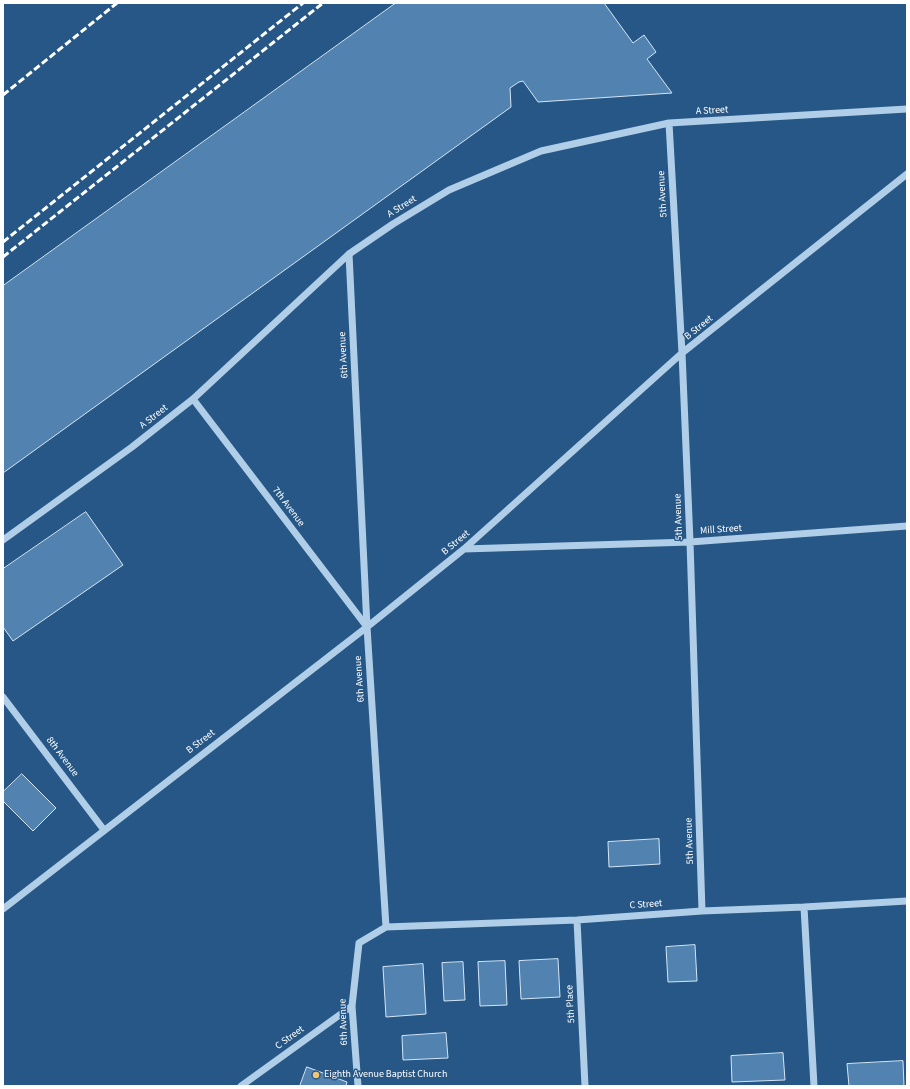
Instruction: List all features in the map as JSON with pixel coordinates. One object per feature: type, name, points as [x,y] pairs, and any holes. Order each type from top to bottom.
[{"type":"street","name":"A Street","points":[[3,540],[132,446],[193,399],[349,254],[393,224],[449,190],[540,151],[669,124],[907,109]]},
{"type":"street","name":"5th Avenue","points":[[669,124],[682,353],[690,542],[702,911]]},
{"type":"street","name":"B Street","points":[[3,909],[367,628],[464,549],[682,353],[907,174]]},
{"type":"street","name":"6th Avenue","points":[[349,254],[367,628],[386,927],[359,943],[352,1006],[358,1086]]},
{"type":"street","name":"7th Avenue","points":[[193,399],[367,628]]},
{"type":"street","name":"Mill Street","points":[[464,549],[690,542],[907,526]]},
{"type":"street","name":"8th Avenue","points":[[3,697],[104,830]]},
{"type":"street","name":"C Street","points":[[386,927],[578,920],[702,911],[907,901]]},
{"type":"street","points":[[804,907],[814,1086]]},
{"type":"street","name":"5th Place","points":[[578,920],[585,1086]]},
{"type":"street","name":"C Street","points":[[241,1086],[352,1006]]},
{"type":"building","points":[[396,3],[604,3],[633,43],[644,35],[656,52],[647,59],[672,93],[538,102],[523,81],[519,82],[510,88],[511,107],[3,473],[3,286]]},
{"type":"building","points":[[86,512],[123,565],[13,641],[3,627],[3,569]]},
{"type":"building","points":[[22,774],[56,808],[33,831],[3,801],[3,792]]},
{"type":"building","points":[[659,839],[660,864],[609,867],[608,842]]},
{"type":"building","points":[[695,945],[697,981],[668,982],[666,947]]},
{"type":"building","points":[[558,959],[560,997],[521,999],[519,961]]},
{"type":"building","points":[[505,961],[507,1005],[480,1006],[478,962]]},
{"type":"building","points":[[463,962],[465,1000],[444,1001],[442,963]]},
{"type":"building","points":[[423,964],[426,1014],[386,1017],[383,967]]},
{"type":"building","points":[[446,1033],[448,1058],[403,1060],[402,1036]]},
{"type":"building","points":[[783,1053],[785,1080],[732,1082],[731,1056]]},
{"type":"building","points":[[903,1061],[904,1086],[849,1086],[847,1064]]},
{"type":"building","name":"Eighth Avenue Baptist Church","points":[[307,1067],[347,1082],[346,1086],[300,1086]]},
{"type":"railway","points":[[3,95],[117,3]]},
{"type":"railway","points":[[3,242],[303,3]]},
{"type":"railway","points":[[3,257],[323,3]]},
{"type":"place","name":"Eighth Avenue Baptist Church","points":[[316,1075]]}]
